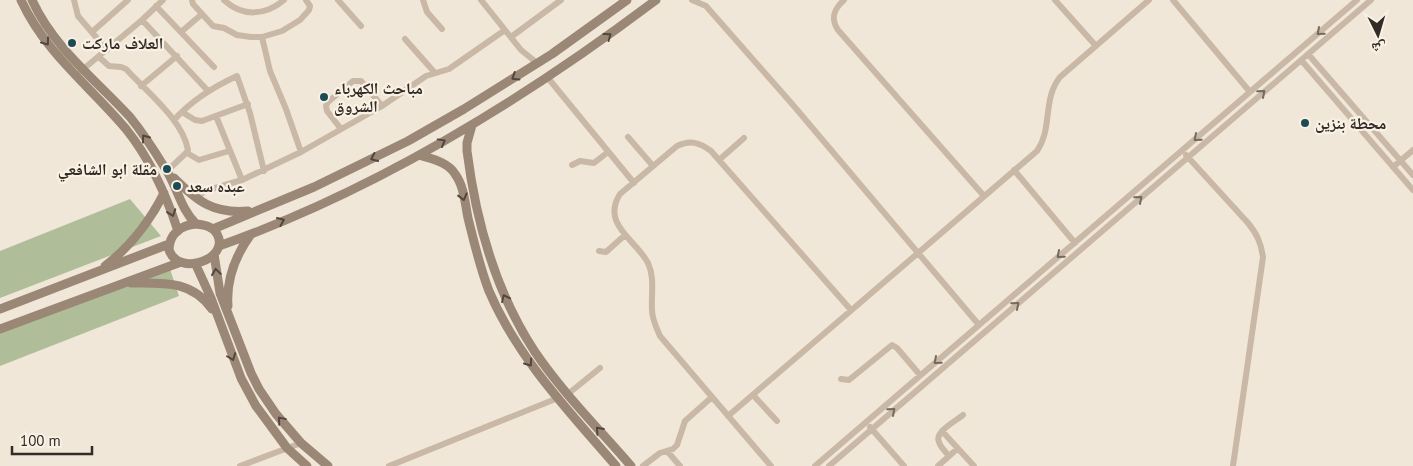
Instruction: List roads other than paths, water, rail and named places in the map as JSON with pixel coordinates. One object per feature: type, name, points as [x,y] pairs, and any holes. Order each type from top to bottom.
[{"type":"street","points":[[21,0],[38,31],[52,50],[135,141],[164,193],[178,230]]},
{"type":"street","points":[[32,0],[61,45],[134,122],[169,173],[185,210],[196,224]]},
{"type":"street","points":[[74,0],[77,14],[108,50]]},
{"type":"street","points":[[92,32],[128,0]]},
{"type":"street","points":[[75,76],[108,50],[163,0]]},
{"type":"street","points":[[192,0],[214,26],[224,28],[237,35],[262,37],[282,31],[300,20],[309,10],[310,6],[306,0]]},
{"type":"street","points":[[224,0],[239,10],[255,13],[271,9],[284,0]]},
{"type":"street","points":[[338,0],[361,26]]},
{"type":"street","points":[[423,0],[428,12],[442,29]]},
{"type":"street","points":[[481,0],[521,50],[537,63]]},
{"type":"street","points":[[512,37],[561,0]]},
{"type":"street","points":[[213,229],[331,179],[408,141],[464,109],[572,41],[627,0]]},
{"type":"street","points":[[0,329],[181,262],[195,263],[208,259],[219,246],[319,204],[419,155],[548,78],[656,0]]},
{"type":"street","points":[[692,0],[705,3],[979,324]]},
{"type":"street","points":[[844,0],[834,12],[833,18],[838,30],[984,196]]},
{"type":"street","points":[[1055,0],[1096,46]]},
{"type":"street","points":[[728,416],[1037,150],[1046,129],[1049,100],[1060,77],[1150,0]]},
{"type":"street","points":[[1173,0],[1250,92]]},
{"type":"street","points":[[815,466],[1357,0]]},
{"type":"street","points":[[829,466],[1371,0]]},
{"type":"street","points":[[156,6],[214,67]]},
{"type":"street","points":[[181,32],[202,14]]},
{"type":"street","points":[[142,20],[208,91]]},
{"type":"street","points":[[197,200],[205,191],[242,180],[301,152],[382,106],[426,76],[449,69],[505,30]]},
{"type":"street","points":[[262,37],[270,72],[286,109],[301,152]]},
{"type":"street","points":[[405,39],[435,73]]},
{"type":"street","points":[[572,41],[576,50],[582,54]]},
{"type":"street","points":[[559,49],[567,53],[570,63]]},
{"type":"street","points":[[1308,54],[1413,175]]},
{"type":"street","points":[[141,86],[177,56]]},
{"type":"street","points":[[99,57],[108,66],[126,69],[180,127],[188,150],[169,173]]},
{"type":"street","points":[[1300,60],[1413,190]]},
{"type":"street","points":[[174,120],[208,91],[237,76],[248,104],[264,171]]},
{"type":"street","points":[[548,78],[634,183]]},
{"type":"street","points":[[342,129],[326,106],[328,102],[354,81],[361,81],[382,106]]},
{"type":"street","points":[[182,112],[192,119],[199,121],[248,104]]},
{"type":"street","points":[[216,116],[242,180]]},
{"type":"street","points":[[472,125],[467,143],[467,151],[481,226],[502,290],[520,328],[536,352],[568,394],[631,466]]},
{"type":"street","points":[[628,137],[653,166]]},
{"type":"street","points":[[719,160],[744,138]]},
{"type":"street","points":[[772,466],[660,336],[652,310],[650,270],[644,257],[617,224],[614,216],[614,208],[620,194],[676,146],[685,142],[704,145],[851,310]]},
{"type":"street","points":[[1182,150],[1248,223],[1256,233],[1261,244],[1263,257],[1233,466]]},
{"type":"street","points":[[1393,167],[1413,150]]},
{"type":"street","points":[[186,153],[199,160],[229,151]]},
{"type":"street","points":[[572,165],[580,161],[594,163],[608,152]]},
{"type":"street","points":[[419,155],[439,161],[454,171],[458,179],[488,289],[511,333],[533,369],[616,466]]},
{"type":"street","points":[[1014,170],[1075,243]]},
{"type":"street","points":[[169,173],[197,200],[222,210],[241,212],[255,210]]},
{"type":"street","points":[[91,274],[117,256],[139,234],[149,221],[164,193]]},
{"type":"street","points":[[181,262],[171,255],[169,244],[171,237],[178,230],[186,226],[196,224],[213,229],[218,234],[219,246]]},
{"type":"street","points":[[228,311],[228,284],[232,270],[236,257],[251,233]]},
{"type":"street","points":[[599,251],[606,252],[625,234]]},
{"type":"street","points":[[3,308],[169,244]]},
{"type":"street","points":[[214,254],[220,293],[251,372],[276,414],[300,443],[328,466]]},
{"type":"street","points":[[195,263],[211,298],[220,326]]},
{"type":"street","points":[[123,282],[168,284],[183,287],[196,293],[207,302],[215,313],[241,378],[256,407],[287,448],[307,466]]},
{"type":"street","points":[[3,308],[14,314],[13,324]]},
{"type":"street","points":[[511,333],[520,328]]},
{"type":"street","points":[[842,379],[849,380],[892,345],[897,348],[920,375]]},
{"type":"street","points":[[568,394],[600,368]]},
{"type":"street","points":[[753,395],[777,421]]},
{"type":"street","points":[[389,466],[558,398]]},
{"type":"street","points":[[643,466],[660,452],[667,451],[677,445],[685,421],[712,398]]},
{"type":"street","points":[[256,407],[267,401]]},
{"type":"street","points":[[949,456],[938,441],[939,436],[942,431],[963,415]]},
{"type":"street","points":[[866,422],[904,466]]},
{"type":"street","points":[[942,431],[974,466]]},
{"type":"street","points":[[240,466],[300,443]]},
{"type":"street","points":[[938,466],[957,449]]},
{"type":"street","points":[[667,451],[680,466]]},
{"type":"place","name":"العلاف ماركت","points":[[72,43]]},
{"type":"place","name":"مباحث الكهرباء الشروق","points":[[324,97]]},
{"type":"place","name":"محطة بنزين","points":[[1305,123]]},
{"type":"place","name":"مقلة ابو الشافعي","points":[[167,169]]},
{"type":"place","name":"عبده سعد","points":[[177,186]]}]
